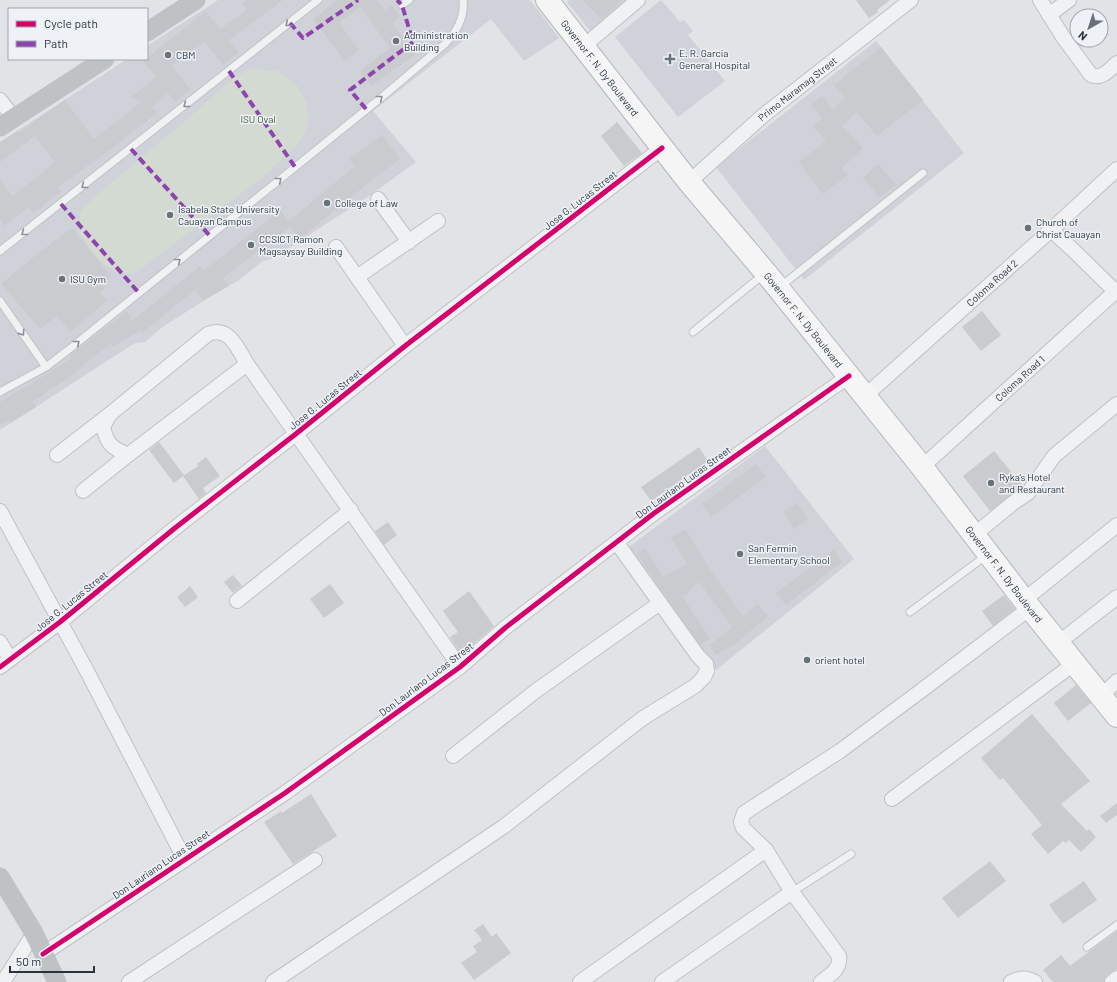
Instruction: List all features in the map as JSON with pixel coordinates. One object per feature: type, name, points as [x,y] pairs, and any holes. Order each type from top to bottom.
[{"type":"highway","name":"Governor F. N. Dy Boulevard","points":[[547,0],[688,182],[772,281],[849,376],[922,467],[1027,604],[1117,716]]},
{"type":"street","points":[[148,31],[196,0]]},
{"type":"street","points":[[584,46],[638,0]]},
{"type":"street","name":"Primo Maramag Street","points":[[688,182],[765,114],[911,0]]},
{"type":"street","points":[[1040,0],[1062,37],[1091,76],[1100,76],[1117,63]]},
{"type":"street","points":[[1049,15],[1069,0]]},
{"type":"street","points":[[0,100],[7,122],[103,60]]},
{"type":"street","name":"Jose G. Lucas Street","points":[[5,663],[60,622],[175,528],[297,433],[405,346],[662,148]]},
{"type":"street","name":"Coloma Road 2","points":[[865,396],[1117,169]]},
{"type":"street","points":[[378,199],[409,242]]},
{"type":"street","points":[[357,277],[438,221]]},
{"type":"street","points":[[1051,230],[1116,291]]},
{"type":"street","points":[[336,247],[405,346]]},
{"type":"street","name":"Coloma Road 1","points":[[922,467],[1116,291]]},
{"type":"street","points":[[57,455],[208,334],[214,331],[226,333],[460,667]]},
{"type":"street","points":[[83,491],[247,364]]},
{"type":"street","name":"Don Lauriano Lucas Street","points":[[43,954],[285,793],[460,667],[505,628],[653,514],[849,376]]},
{"type":"street","points":[[974,535],[1013,503],[1028,493],[1054,456],[1117,404]]},
{"type":"street","points":[[110,414],[103,427],[108,442],[114,449],[128,455]]},
{"type":"street","points":[[237,600],[351,510]]},
{"type":"street","points":[[0,511],[185,860]]},
{"type":"street","points":[[821,982],[837,969],[840,962],[840,956],[792,892],[766,850],[743,828],[741,822],[744,813],[840,751],[918,693],[1027,604],[1117,525]]},
{"type":"street","points":[[273,982],[497,831],[644,718],[695,686],[704,677],[707,671],[706,664],[698,656],[617,543]]},
{"type":"street","points":[[1058,643],[1117,597]]},
{"type":"street","points":[[453,756],[537,690],[660,603]]},
{"type":"street","points":[[0,642],[5,663]]},
{"type":"street","points":[[892,799],[1075,663]]},
{"type":"street","points":[[1101,696],[1117,682]]},
{"type":"street","points":[[580,982],[766,850]]},
{"type":"street","points":[[129,982],[315,860]]},
{"type":"street","points":[[0,877],[34,933],[52,977]]},
{"type":"street","points":[[662,982],[792,892]]},
{"type":"street","points":[[3,982],[34,933]]},
{"type":"street","points":[[1011,982],[1017,978],[1026,978],[1036,982]]},
{"type":"lane","points":[[0,251],[318,0]]},
{"type":"lane","points":[[402,5],[409,0]]},
{"type":"lane","points":[[0,392],[46,367],[382,97],[446,43],[454,35],[459,26],[464,6],[463,0]]},
{"type":"lane","points":[[693,332],[772,281],[923,173]]},
{"type":"lane","points":[[0,301],[46,367]]},
{"type":"lane","points":[[910,612],[988,554]]},
{"type":"lane","points":[[792,892],[851,854]]},
{"type":"lane","points":[[1087,947],[1117,926]]},
{"type":"shaded area","name":"Isabela State University Cauayan Campus","points":[[218,0],[530,0],[559,38],[524,61],[491,19],[373,111],[416,162],[372,194],[272,259],[263,261],[238,281],[222,289],[161,328],[145,342],[135,343],[0,430],[0,142],[125,60],[148,60],[148,45]]},
{"type":"shaded area","points":[[569,0],[628,0],[591,32],[567,2]]},
{"type":"shaded area","name":"E. R. Garcia General Hospital","points":[[661,0],[680,22],[684,20],[693,31],[688,35],[725,81],[678,117],[615,37]]},
{"type":"shaded area","points":[[876,41],[964,153],[804,280],[716,167]]},
{"type":"shaded area","name":"San Fermin Elementary School","points":[[765,446],[854,559],[716,670],[626,549]]},
{"type":"green space","name":"ISU Oval","points":[[251,69],[277,71],[298,87],[306,102],[309,119],[304,136],[294,148],[263,177],[138,271],[129,274],[117,273],[103,264],[79,233],[80,214],[83,208],[236,76]]},
{"type":"building","points":[[247,0],[283,0],[229,40],[239,52],[223,65],[204,41],[172,66],[191,90],[175,102],[167,92],[152,107],[157,113],[111,149],[58,187],[61,191],[34,213],[29,207],[4,226],[0,220],[0,180],[13,196],[55,162],[35,136],[0,162],[0,142],[18,131],[19,132],[65,100],[94,139],[141,102],[131,97],[156,77],[143,61],[148,60],[148,57],[206,11],[220,29],[247,10],[242,4]]},
{"type":"building","name":"Administration Building","points":[[338,0],[377,0],[385,10],[392,5],[400,16],[392,22],[416,54],[371,86],[360,71],[390,48],[360,7],[339,23],[359,50],[345,61],[313,19]]},
{"type":"building","points":[[582,0],[623,0],[602,19]]},
{"type":"building","points":[[856,0],[890,0],[877,10],[878,12],[869,18]]},
{"type":"building","points":[[881,47],[923,100],[877,136],[857,112],[842,126],[863,148],[842,168],[848,175],[823,194],[799,162],[826,141],[813,126],[822,118],[811,105],[822,96],[833,109],[845,98],[834,85]]},
{"type":"building","points":[[617,122],[642,153],[624,166],[601,136]]},
{"type":"building","points":[[382,135],[400,159],[300,239],[290,227],[223,278],[229,286],[203,301],[195,290],[143,332],[141,330],[113,347],[111,343],[68,378],[32,402],[36,407],[11,423],[9,420],[0,425],[0,402],[71,358],[70,355],[127,311],[132,321],[200,266],[204,271],[280,210],[289,221],[355,166],[349,159]]},
{"type":"building","points":[[878,164],[896,185],[879,197],[863,178]]},
{"type":"building","name":"ISU Gym","points":[[72,228],[111,276],[102,284],[105,288],[100,293],[107,301],[70,332],[57,316],[40,329],[1,284]]},
{"type":"building","points":[[982,311],[1001,335],[981,351],[962,327]]},
{"type":"building","points":[[159,442],[184,475],[174,483],[149,450]]},
{"type":"building","points":[[699,447],[708,461],[651,501],[641,487]]},
{"type":"building","points":[[994,451],[1023,486],[990,511],[963,476]]},
{"type":"building","points":[[206,457],[220,476],[203,488],[206,493],[199,499],[183,476],[198,466],[197,464]]},
{"type":"building","points":[[756,464],[766,477],[711,517],[702,504]]},
{"type":"building","points":[[797,503],[808,520],[794,529],[783,512]]},
{"type":"building","points":[[388,522],[397,535],[384,545],[375,531]]},
{"type":"building","points":[[685,529],[713,574],[743,616],[758,604],[768,616],[733,646],[715,655],[710,645],[732,627],[699,582],[683,597],[710,639],[700,645],[637,553],[645,548],[663,577],[687,564],[671,538]]},
{"type":"building","points":[[834,550],[842,562],[786,605],[776,593]]},
{"type":"building","points":[[233,575],[242,586],[233,593],[224,582]]},
{"type":"building","points":[[330,584],[344,603],[324,618],[310,599]]},
{"type":"building","points":[[190,586],[198,597],[185,607],[177,597]]},
{"type":"building","points":[[469,591],[494,626],[469,648],[467,645],[459,651],[450,637],[458,632],[443,611]]},
{"type":"building","points":[[1004,595],[1015,609],[993,626],[982,611]]},
{"type":"building","points":[[1076,685],[1091,703],[1068,721],[1054,703]]},
{"type":"building","points":[[1032,714],[1090,781],[1061,804],[1087,831],[1089,829],[1096,837],[1081,852],[1069,840],[1066,843],[1063,841],[1048,854],[1031,834],[1042,825],[1003,778],[1000,780],[981,758]]},
{"type":"building","points":[[311,794],[337,836],[293,864],[264,822],[281,811],[282,813]]},
{"type":"building","points":[[1117,803],[1117,815],[1106,823],[1100,816]]},
{"type":"building","points":[[990,861],[1006,881],[958,918],[942,898]]},
{"type":"building","points":[[1084,881],[1097,900],[1063,924],[1049,905]]},
{"type":"building","points":[[483,924],[492,937],[496,933],[511,953],[474,980],[461,963],[477,952],[473,946],[482,940],[474,930]]},
{"type":"building","points":[[1117,931],[1117,969],[1107,975],[1104,982],[1053,982],[1043,970],[1061,955],[1070,966]]},
{"type":"marked path","points":[[290,23],[303,38],[358,0]]},
{"type":"marked path","points":[[366,109],[350,90],[413,42],[402,5],[397,0]]},
{"type":"marked path","points":[[229,71],[295,167]]},
{"type":"marked path","points":[[131,149],[210,236]]},
{"type":"marked path","points":[[61,204],[139,293]]},
{"type":"cycle path","points":[[0,667],[60,622],[175,528],[297,433],[405,346],[662,148]]},
{"type":"cycle path","points":[[43,954],[285,793],[460,667],[505,628],[653,514],[849,376]]},
{"type":"place","name":"Administration Building","points":[[396,41]]},
{"type":"place","name":"CBM","points":[[168,55]]},
{"type":"place","name":"E. R. Garcia General Hospital","points":[[670,59]]},
{"type":"place","name":"College of Law","points":[[327,203]]},
{"type":"place","name":"Isabela State University Cauayan Campus","points":[[170,215]]},
{"type":"place","name":"Church of Christ Cauayan","points":[[1028,228]]},
{"type":"place","name":"CCSICT Ramon Magsaysay Building","points":[[251,245]]},
{"type":"place","name":"ISU Gym","points":[[62,279]]},
{"type":"place","name":"Ryka's Hotel and Restaurant","points":[[991,483]]},
{"type":"place","name":"San Fermin Elementary School","points":[[740,554]]},
{"type":"place","name":"orient hotel","points":[[807,660]]}]
